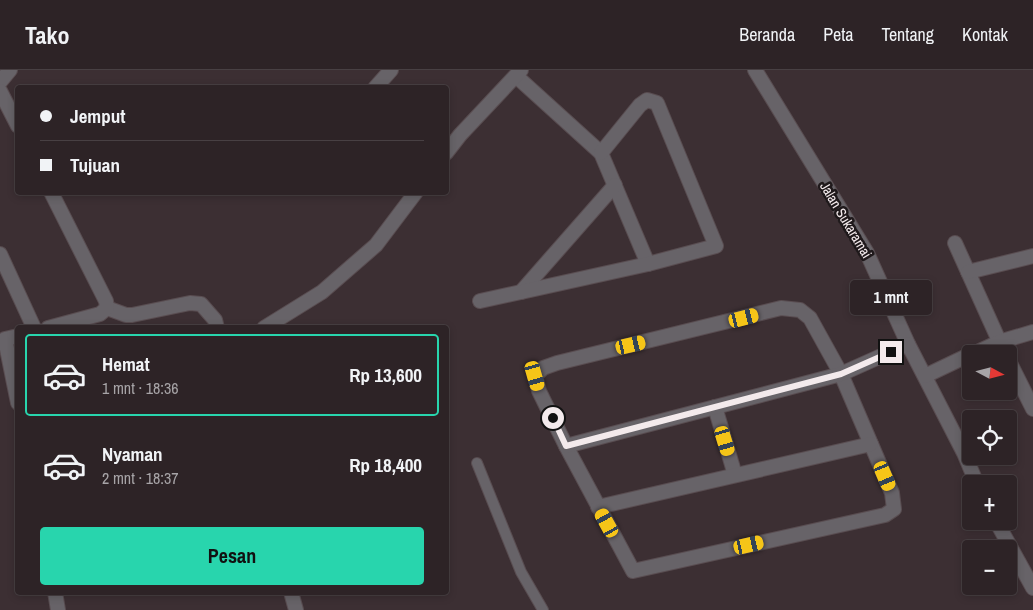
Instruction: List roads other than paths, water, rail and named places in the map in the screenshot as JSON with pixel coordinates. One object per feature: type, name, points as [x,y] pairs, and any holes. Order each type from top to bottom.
[{"type":"street","points":[[0,82],[10,70]]},
{"type":"street","points":[[378,85],[391,70]]},
{"type":"street","name":"Jalan Sukaramai","points":[[755,70],[867,253],[908,344],[964,453],[973,475]]},
{"type":"street","points":[[449,149],[518,73],[600,153],[648,264]]},
{"type":"street","points":[[0,92],[15,120]]},
{"type":"street","points":[[480,301],[648,264],[716,246],[657,103],[647,100],[640,105],[600,153]]},
{"type":"street","points":[[521,292],[615,185]]},
{"type":"street","points":[[53,195],[106,300],[106,308],[100,314],[59,325]]},
{"type":"street","points":[[269,325],[322,292],[376,245],[414,195]]},
{"type":"street","points":[[955,243],[1001,345]]},
{"type":"street","points":[[0,254],[33,325]]},
{"type":"street","points":[[968,272],[1033,256]]},
{"type":"street","points":[[106,308],[126,315],[132,315],[190,303],[202,304],[217,325]]},
{"type":"street","points":[[781,308],[800,310],[810,318],[841,374],[871,444],[892,492],[894,509],[885,515],[633,571],[566,446],[540,391],[535,376],[542,368],[557,363],[781,308]]},
{"type":"street","points":[[1008,345],[1033,332]]},
{"type":"street","points":[[7,338],[15,385]]},
{"type":"street","points":[[566,446],[841,374],[908,344]]},
{"type":"street","points":[[925,376],[962,359]]},
{"type":"street","points":[[1018,379],[1033,409]]},
{"type":"street","points":[[715,407],[735,476]]},
{"type":"street","points":[[598,507],[871,444]]},
{"type":"street","points":[[1001,530],[1033,588]]},
{"type":"street","points":[[56,595],[58,610]]},
{"type":"street","points":[[292,595],[296,610]]},
{"type":"lane","points":[[477,463],[521,572],[543,610]]}]
